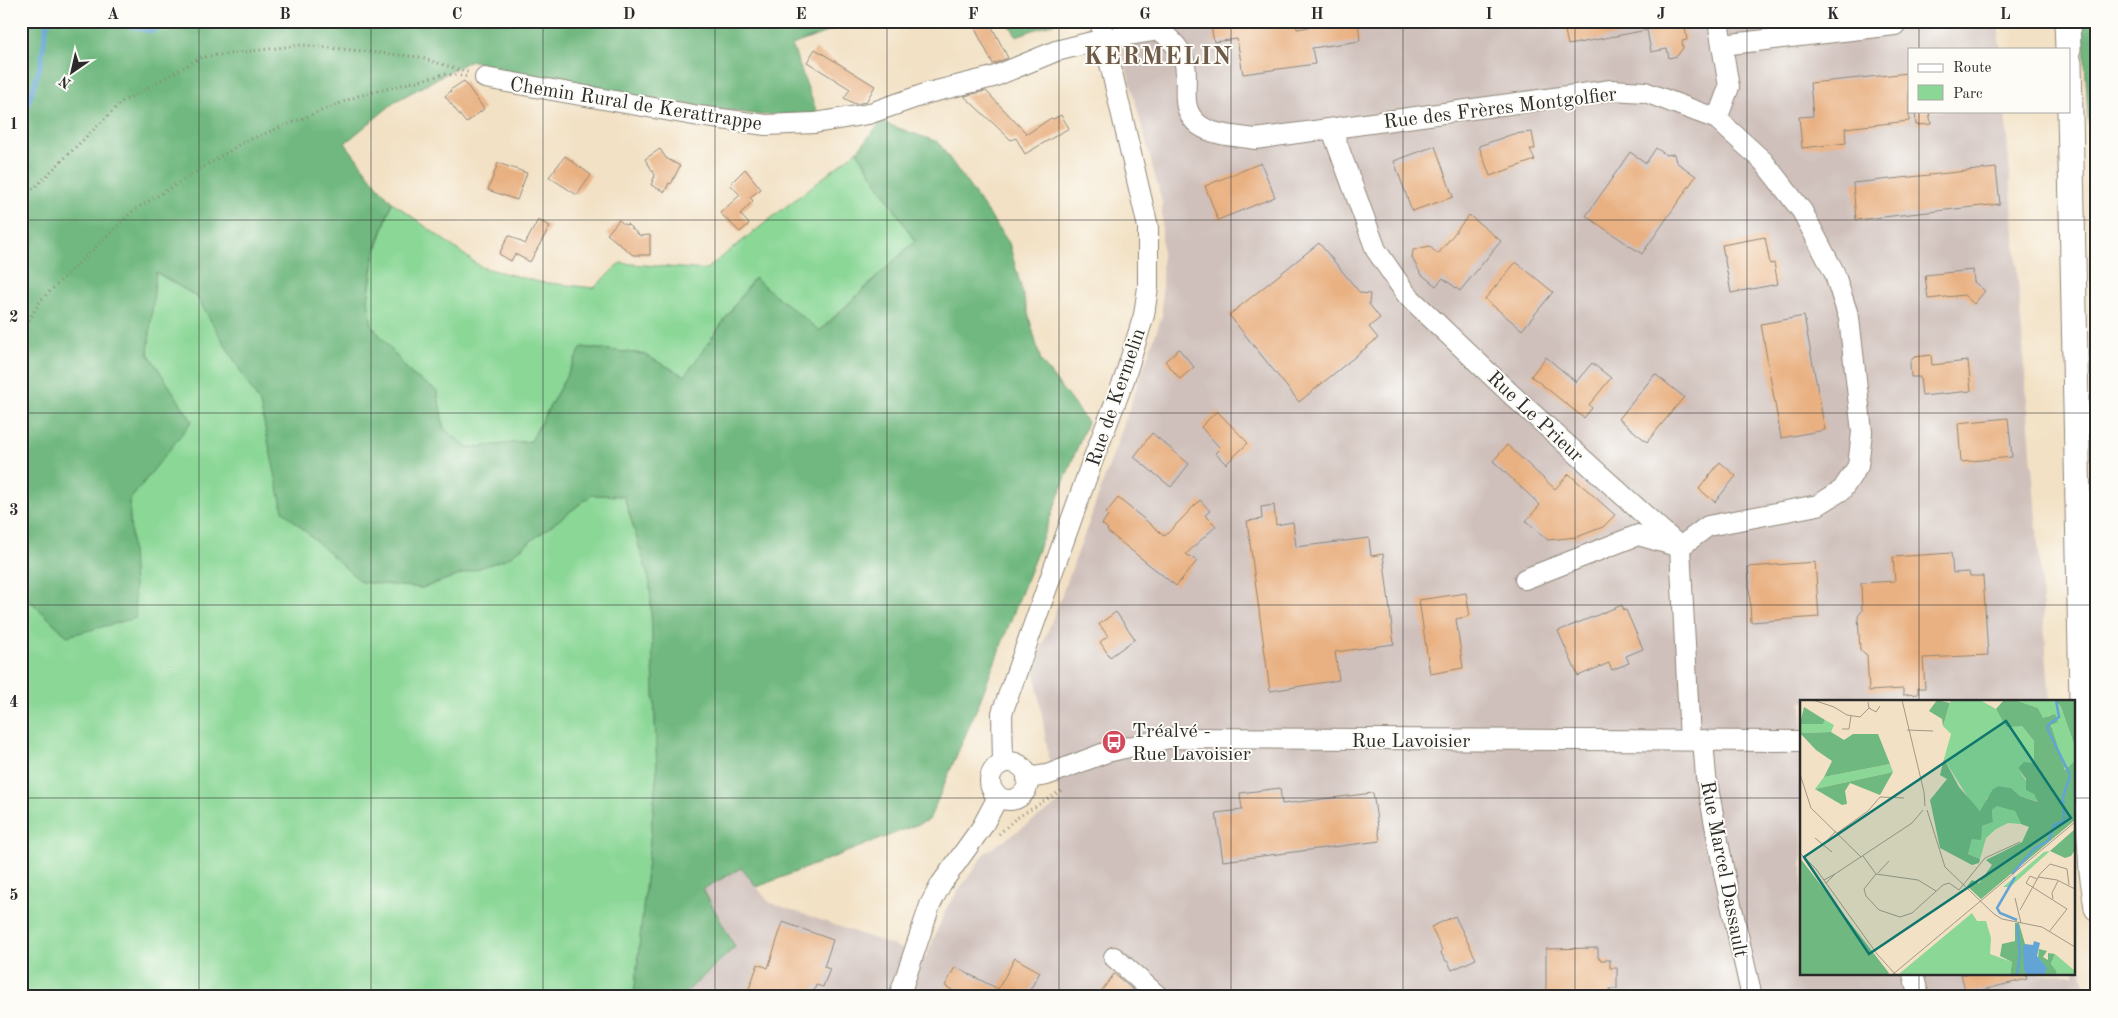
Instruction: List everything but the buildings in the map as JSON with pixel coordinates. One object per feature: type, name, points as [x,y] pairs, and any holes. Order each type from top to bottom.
[{"type":"main road","points":[[2067,21],[2068,48]]},
{"type":"main road","points":[[2070,112],[2079,752],[2097,908]]},
{"type":"street","points":[[1717,119],[1729,87],[1718,21]]},
{"type":"street","points":[[1722,46],[1806,28],[1895,25]]},
{"type":"street","name":"Chemin Rural de Kerattrappe","points":[[485,78],[699,116],[766,125],[815,124],[868,114],[928,93],[993,77],[1102,30],[1160,26]]},
{"type":"street","name":"Rue des Frères Montgolfier","points":[[1160,26],[1177,46],[1185,64],[1185,101],[1188,112],[1199,125],[1215,132],[1255,139],[1332,130],[1611,90],[1645,92],[1717,119],[1763,160],[1802,211],[1834,272],[1849,318],[1862,432],[1858,466],[1842,490],[1818,505],[1708,526],[1680,547]]},
{"type":"street","name":"Rue de Kermelin","points":[[1003,764],[1001,755],[1002,713],[1092,462],[1124,380],[1144,315],[1148,286],[1148,227],[1102,30]]},
{"type":"street","name":"Rue Le Prieur","points":[[1332,130],[1376,250],[1407,295],[1513,396],[1680,547]]},
{"type":"street","points":[[1525,579],[1638,535],[1680,547],[1697,740]]},
{"type":"street","name":"Rue Lavoisier","points":[[1027,778],[1048,775],[1107,752],[1169,738],[1800,741]]},
{"type":"street","name":"Rue Marcel Dassault","points":[[1697,740],[1752,997]]},
{"type":"street","points":[[1014,763],[1020,766],[1027,778],[1024,791],[1020,796],[1009,800],[998,797],[991,787],[990,780],[995,768],[1003,764],[1014,763]]},
{"type":"street","points":[[903,995],[930,905],[940,884],[982,827],[998,797]]},
{"type":"street","points":[[1114,957],[1159,997]]},
{"type":"street","points":[[1914,976],[1919,997]]},
{"type":"path","points":[[21,198],[36,187],[122,102],[202,57],[302,45],[419,57],[485,78]]},
{"type":"path","points":[[21,333],[41,300],[134,211],[244,142],[358,96],[444,74],[485,78]]},
{"type":"path","points":[[995,838],[1015,819],[1068,787]]},
{"type":"shaded area","points":[[1998,21],[2000,48],[1908,48],[1908,112],[2005,112],[2050,700],[1800,700],[1800,976],[2076,976],[2076,939],[2087,997],[681,997],[735,947],[703,889],[741,868],[769,902],[926,957],[947,907],[985,853],[1062,801],[1049,759],[1034,667],[1082,542],[1162,316],[1162,202],[1114,22]]},
{"type":"green space","points":[[21,21],[856,21],[792,45],[817,113],[760,115],[630,96],[492,68],[471,60],[396,101],[345,143],[392,202],[374,254],[368,300],[372,326],[411,374],[437,391],[444,429],[469,448],[531,441],[582,347],[643,354],[685,376],[754,278],[820,331],[915,241],[857,151],[881,122],[938,142],[1009,243],[1041,361],[1087,422],[979,703],[929,820],[757,887],[741,868],[703,889],[735,947],[681,997],[634,997],[657,772],[650,582],[624,496],[592,495],[508,558],[422,588],[361,582],[283,511],[260,404],[197,297],[156,272],[148,353],[192,421],[129,501],[136,618],[67,636],[21,592]]},
{"type":"green space","points":[[1008,21],[1060,21],[1016,36]]},
{"type":"green space","points":[[2083,21],[2097,21],[2097,289]]},
{"type":"green space","points":[[857,151],[915,241],[819,331],[754,278],[685,376],[643,354],[582,347],[531,441],[469,448],[444,429],[437,391],[411,374],[372,326],[368,300],[375,254],[392,202],[481,267],[539,282],[594,288],[620,263],[705,270]]},
{"type":"green space","points":[[155,272],[197,297],[260,404],[284,511],[361,582],[422,588],[508,558],[592,495],[624,496],[650,582],[657,772],[634,997],[21,997],[21,592],[67,636],[135,617],[129,501],[191,421],[148,353]]},
{"type":"waterway","points":[[21,117],[25,114],[41,63],[47,23],[50,21]]},
{"type":"waterway","points":[[108,21],[151,31],[173,21]]},
{"type":"place","name":"Tréalvé - Rue Lavoisier","points":[[1114,742]]},
{"type":"district","name":"KERMELIN","points":[[1158,55]]}]
